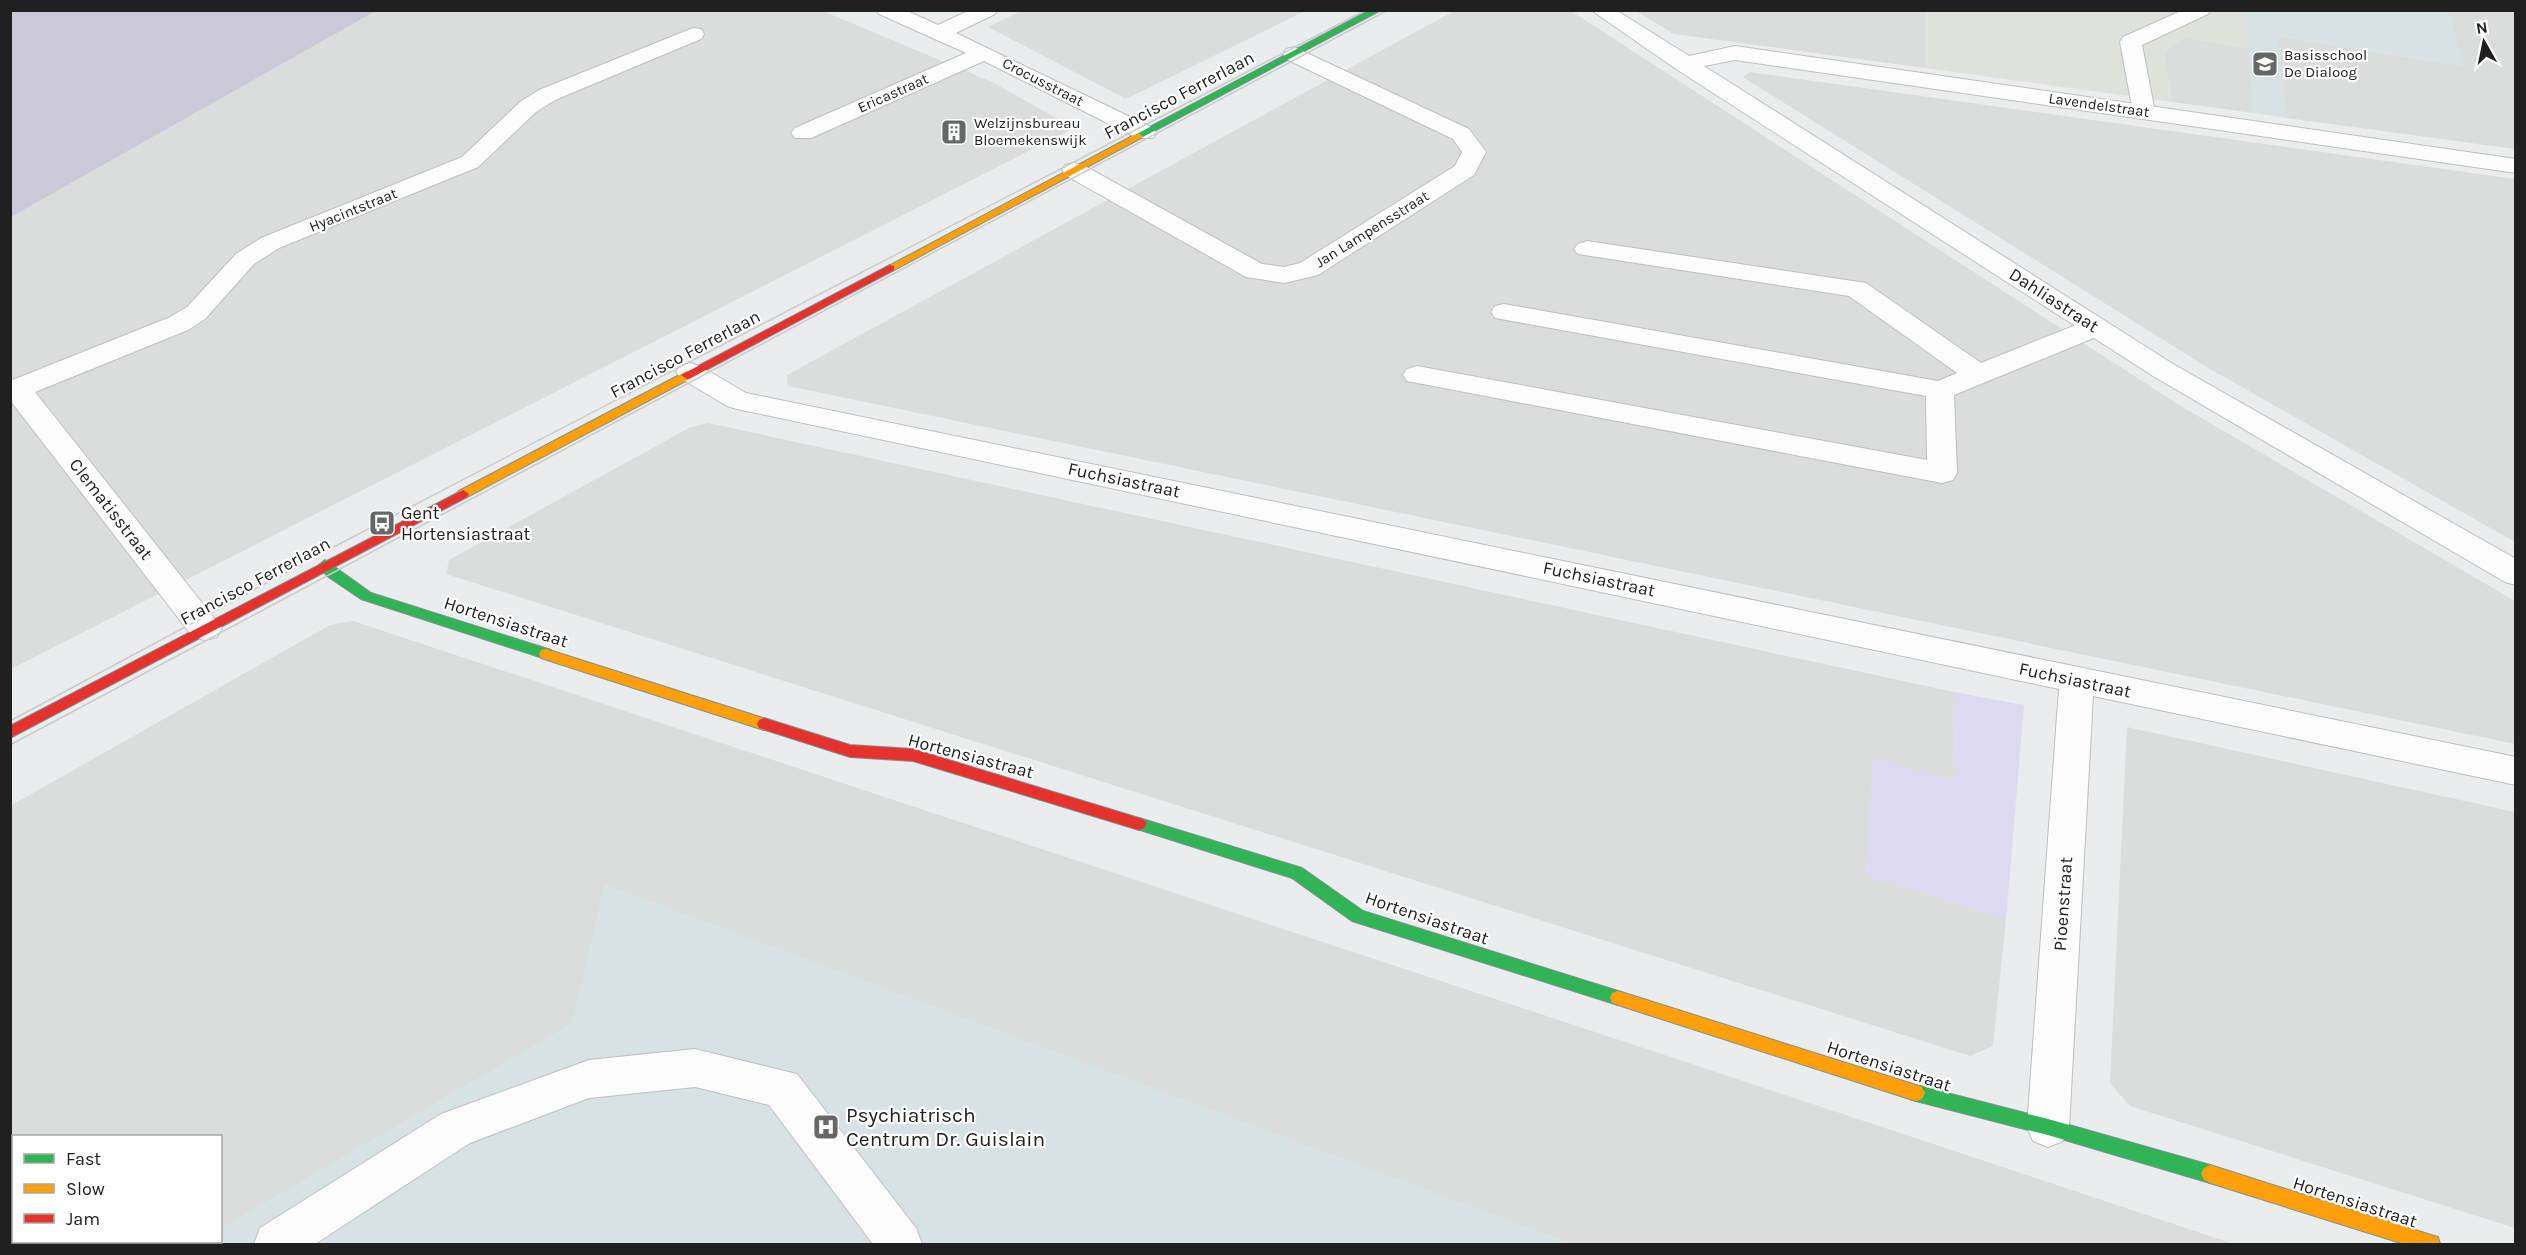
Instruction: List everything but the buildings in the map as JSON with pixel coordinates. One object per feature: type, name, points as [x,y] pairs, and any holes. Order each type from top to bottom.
[{"type":"street","name":"Crocusstraat","points":[[886,10],[984,52],[1145,133]]},
{"type":"street","points":[[940,32],[988,10]]},
{"type":"street","name":"Francisco Ferrerlaan","points":[[10,733],[1377,10]]},
{"type":"street","name":"Dahliastraat","points":[[1601,10],[2163,370],[2516,574]]},
{"type":"street","points":[[2144,112],[2131,42],[2201,10]]},
{"type":"street","name":"Hyacintstraat","points":[[17,389],[178,324],[196,313],[245,259],[270,243],[470,162],[528,107],[547,95],[693,34]]},
{"type":"street","name":"Ericastraat","points":[[803,134],[984,52]]},
{"type":"street","name":"Lavendelstraat","points":[[1684,64],[1735,53],[2144,112],[2253,131],[2516,166]]},
{"type":"street","name":"Jan Lampensstraat","points":[[1074,170],[1255,271],[1284,275],[1309,269],[1465,170],[1474,152],[1461,134],[1294,54]]},
{"type":"street","points":[[1587,249],[1857,289],[1979,375]]},
{"type":"street","points":[[1504,312],[1940,390],[2096,327]]},
{"type":"street","name":"Fuchsiastraat","points":[[690,372],[737,400],[2516,771]]},
{"type":"street","points":[[1417,375],[1942,473],[1940,390]]},
{"type":"street","name":"Clematisstraat","points":[[17,389],[205,628]]},
{"type":"street","name":"Hortensiastraat","points":[[325,565],[332,573],[366,596],[850,751],[913,755],[1297,873],[1358,916],[1950,1104],[2048,1127],[2153,1156],[2431,1245]]},
{"type":"street","name":"Pioenstraat","points":[[2048,1127],[2077,681]]},
{"type":"street","points":[[276,1245],[456,1128],[589,1078],[695,1068],[782,1088],[900,1245]]},
{"type":"shaded area","points":[[11,10],[376,10],[376,11],[11,217]]},
{"type":"shaded area","points":[[1023,10],[1305,11],[1126,99],[988,27]]},
{"type":"shaded area","points":[[376,11],[823,11],[992,82],[1074,128],[11,669],[11,217]]},
{"type":"shaded area","points":[[1454,11],[1571,11],[2179,405],[2515,601],[2515,744],[788,386],[787,375]]},
{"type":"shaded area","points":[[1636,11],[1926,11],[1925,68],[1674,34]]},
{"type":"shaded area","points":[[1926,11],[2244,11],[2248,48],[2184,38],[2164,52],[2172,102],[1925,68]]},
{"type":"shaded area","name":"Basisschool De Dialoog","points":[[2244,11],[2448,11],[2465,66],[2278,36],[2287,118],[2254,113]]},
{"type":"shaded area","points":[[2448,11],[2515,11],[2515,149],[2287,118],[2277,36],[2464,66]]},
{"type":"shaded area","points":[[2184,38],[2248,48],[2254,113],[2172,102],[2164,52]]},
{"type":"shaded area","points":[[1750,72],[2515,179],[2515,542],[2210,369],[1743,77]]},
{"type":"shaded area","points":[[708,423],[1954,692],[1955,780],[1873,759],[1867,876],[2006,919],[1993,1046],[1970,1056],[446,574],[449,560],[689,428]]},
{"type":"shaded area","points":[[353,621],[2234,1244],[1571,1244],[605,885],[572,1024],[222,1228],[222,1135],[12,1135],[12,1243],[198,1243],[11,1244],[10,806],[330,625]]},
{"type":"shaded area","points":[[1954,692],[2024,705],[2006,919],[1867,876],[1873,758],[1955,780]]},
{"type":"shaded area","points":[[2127,727],[2515,812],[2515,1228],[2130,1106],[2110,1083]]},
{"type":"shaded area","name":"Psychiatrisch Centrum Dr. Guislain","points":[[605,885],[1571,1244],[195,1244],[222,1243],[222,1228],[572,1024]]},
{"type":"tram line","points":[[10,721],[347,540],[1366,10]]},
{"type":"tram line","points":[[10,745],[1388,10]]},
{"type":"traffic: fast","points":[[1138,136],[1377,10]]},
{"type":"traffic: fast","points":[[325,565],[332,573],[366,596],[546,654]]},
{"type":"traffic: fast","points":[[1139,824],[1297,873],[1358,916],[1618,998]]},
{"type":"traffic: fast","points":[[1916,1093],[2048,1127],[2210,1174]]},
{"type":"traffic: slow","points":[[890,268],[1138,136]]},
{"type":"traffic: slow","points":[[463,494],[687,375]]},
{"type":"traffic: slow","points":[[546,654],[764,724]]},
{"type":"traffic: slow","points":[[1618,998],[1916,1093]]},
{"type":"traffic: slow","points":[[2210,1174],[2431,1244]]},
{"type":"traffic: jam","points":[[687,375],[890,268]]},
{"type":"traffic: jam","points":[[10,733],[463,494]]},
{"type":"traffic: jam","points":[[764,724],[850,751],[913,755],[1139,824]]},
{"type":"place","name":"Basisschool De Dialoog","points":[[2265,64]]},
{"type":"place","name":"Welzijnsbureau Bloemekenswijk","points":[[954,132]]},
{"type":"place","name":"Gent Hortensiastraat","points":[[382,523]]},
{"type":"place","name":"Psychiatrisch Centrum Dr. Guislain","points":[[826,1127]]}]
